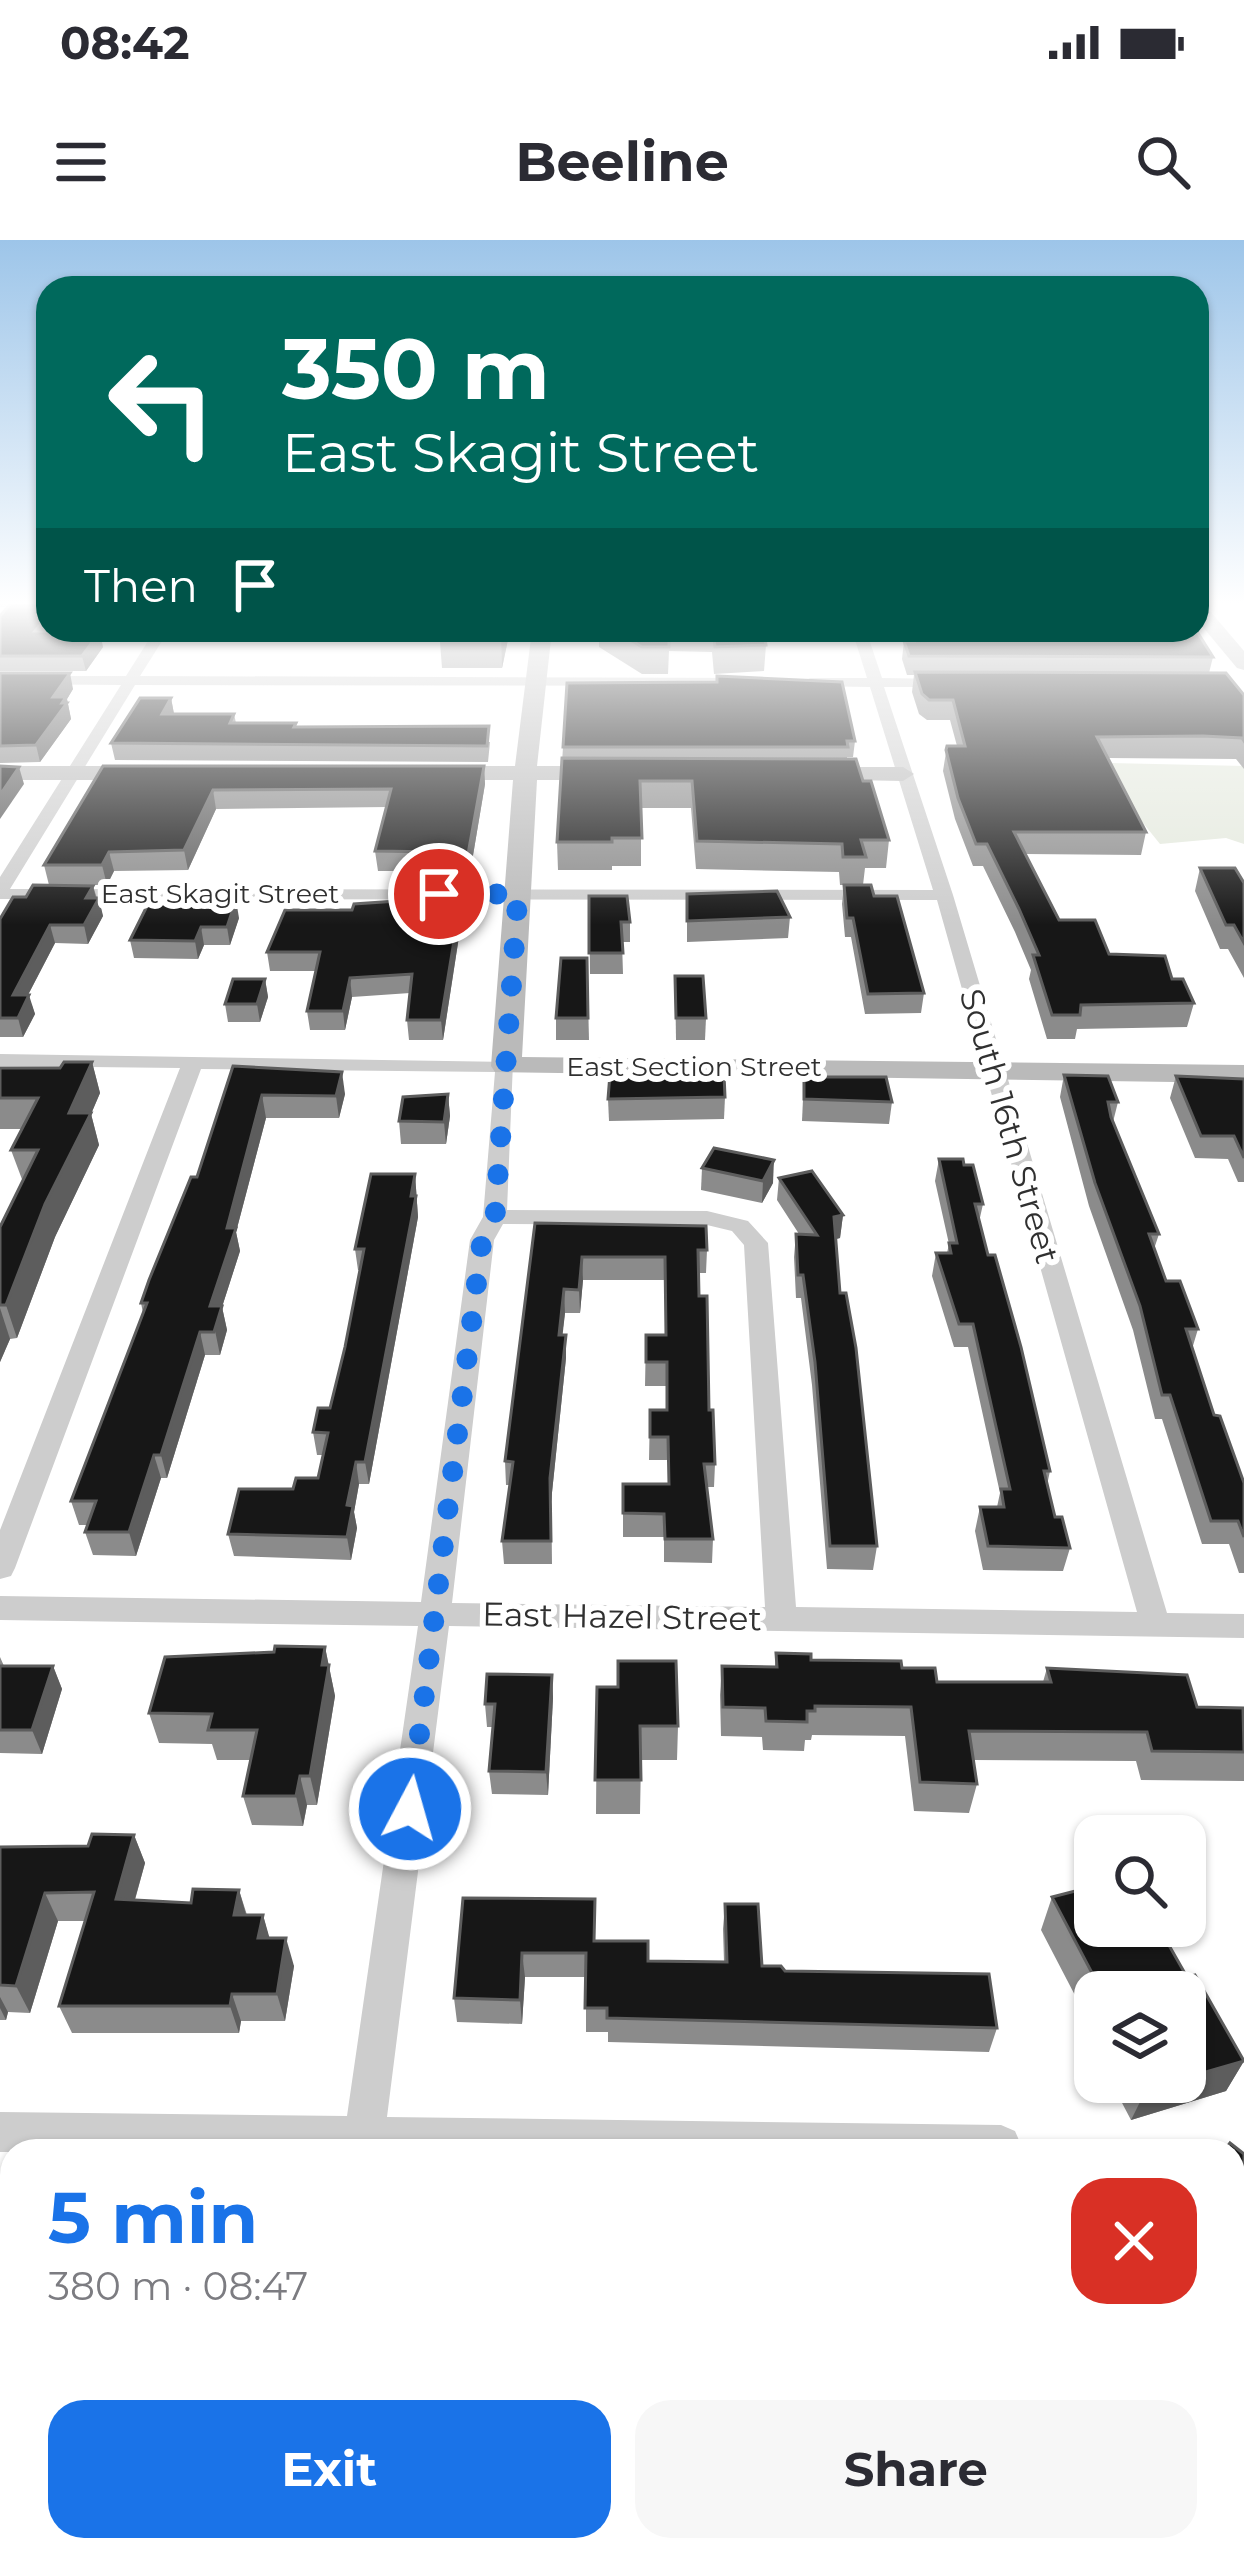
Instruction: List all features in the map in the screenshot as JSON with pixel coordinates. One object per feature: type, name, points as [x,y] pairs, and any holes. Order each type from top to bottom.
[{"type":"street","points":[[0,892],[111,708]]},
{"type":"street","points":[[364,2139],[405,1856],[482,1240],[495,1217],[534,708]]},
{"type":"street","name":"South 16th Street","points":[[881,708],[944,895],[1155,1624]]},
{"type":"street","points":[[414,772],[643,773]]},
{"type":"street","points":[[0,773],[187,773]]},
{"type":"street","points":[[785,773],[903,774]]},
{"type":"street","name":"East Skagit Street","points":[[0,892],[944,895]]},
{"type":"street","name":"East Section Street","points":[[0,1060],[1244,1073]]},
{"type":"street","points":[[0,1568],[193,1062]]},
{"type":"street","points":[[495,1217],[707,1218],[740,1226],[756,1243],[781,1618]]},
{"type":"street","name":"East Hazel Street","points":[[0,1608],[1244,1626]]},
{"type":"street","points":[[0,2132],[212,2139]]},
{"type":"shaded area","points":[[1097,741],[1111,763],[1244,766],[1244,844],[1226,838],[1160,844],[1123,798],[1120,778],[1081,763]]},
{"type":"building","points":[[0,708],[63,708],[36,745],[0,746]]},
{"type":"building","points":[[133,708],[165,708],[162,714],[234,714],[230,723],[296,723],[294,727],[489,726],[487,746],[111,743]]},
{"type":"building","points":[[565,708],[848,708],[855,741],[847,741],[848,747],[563,747]]},
{"type":"building","points":[[955,708],[1244,708],[1244,741],[1203,736],[1097,737],[1146,832],[1014,832],[1059,920],[1095,920],[1109,954],[1165,956],[1172,979],[1183,979],[1194,1003],[1081,1005],[1080,1015],[1052,1015],[1033,955],[1039,955],[987,844],[976,844],[958,798],[946,750],[947,746],[965,746]]},
{"type":"building","points":[[562,758],[856,759],[863,781],[871,781],[889,840],[861,840],[866,857],[843,857],[842,844],[697,841],[692,781],[640,781],[642,838],[557,842]]},
{"type":"building","points":[[0,766],[19,767],[0,795]]},
{"type":"building","points":[[103,766],[484,766],[466,865],[435,865],[439,852],[375,851],[391,789],[213,790],[184,850],[109,852],[102,865],[44,865]]},
{"type":"building","points":[[1200,868],[1235,868],[1244,883],[1244,943],[1234,925],[1226,925]]},
{"type":"building","points":[[33,885],[93,886],[86,898],[99,898],[84,925],[50,925],[13,995],[29,995],[18,1018],[0,1018],[0,919],[13,897],[26,897]]},
{"type":"building","points":[[844,885],[871,885],[874,896],[897,896],[924,993],[868,994],[853,918],[847,918]]},
{"type":"building","points":[[430,886],[463,886],[441,1020],[407,1020],[412,974],[350,978],[343,1011],[307,1011],[320,952],[267,952],[285,910],[352,910],[354,904],[426,899]]},
{"type":"building","points":[[777,891],[790,917],[687,921],[687,894]]},
{"type":"building","points":[[589,896],[627,896],[630,922],[621,922],[623,953],[589,953]]},
{"type":"building","points":[[236,900],[227,927],[201,927],[195,941],[130,940],[148,904]]},
{"type":"building","points":[[561,958],[587,958],[588,1018],[556,1018]]},
{"type":"building","points":[[675,976],[703,976],[706,1018],[676,1018]]},
{"type":"building","points":[[233,979],[265,979],[257,1004],[225,1004]]},
{"type":"building","points":[[64,1062],[92,1062],[69,1113],[91,1113],[45,1204],[6,1305],[0,1305],[0,1227],[38,1150],[11,1150],[38,1098],[0,1098],[0,1068],[60,1068]]},
{"type":"building","points":[[233,1066],[342,1072],[336,1096],[262,1095],[227,1228],[236,1228],[210,1306],[222,1306],[214,1332],[200,1332],[161,1455],[154,1455],[129,1532],[85,1532],[96,1501],[71,1501],[147,1303],[141,1303],[149,1280],[191,1177],[197,1177]]},
{"type":"building","points":[[610,1074],[724,1074],[725,1097],[608,1099]]},
{"type":"building","points":[[1064,1075],[1108,1076],[1118,1102],[1108,1102],[1111,1117],[1159,1234],[1149,1234],[1166,1281],[1180,1281],[1198,1329],[1186,1329],[1214,1415],[1220,1416],[1244,1483],[1244,1537],[1238,1521],[1211,1521],[1170,1395],[1162,1395],[1140,1306],[1095,1183]]},
{"type":"building","points":[[1176,1076],[1244,1079],[1244,1158],[1234,1136],[1201,1136]]},
{"type":"building","points":[[804,1077],[886,1077],[892,1102],[804,1099]]},
{"type":"building","points":[[448,1094],[444,1122],[399,1121],[403,1097]]},
{"type":"building","points":[[714,1148],[774,1160],[763,1181],[702,1168]]},
{"type":"building","points":[[939,1159],[963,1159],[964,1165],[973,1165],[983,1204],[975,1204],[1021,1347],[1050,1471],[1044,1471],[1055,1517],[1062,1517],[1070,1548],[988,1546],[980,1507],[1004,1507],[1001,1489],[1010,1489],[973,1324],[959,1324],[936,1253],[951,1253],[949,1243],[957,1243]]},
{"type":"building","points":[[812,1171],[843,1215],[834,1217],[840,1293],[846,1293],[856,1348],[877,1546],[830,1546],[815,1362],[803,1275],[798,1275],[796,1234],[817,1235],[779,1178]]},
{"type":"building","points":[[371,1174],[415,1174],[411,1196],[416,1196],[365,1462],[356,1462],[347,1505],[353,1506],[347,1537],[228,1534],[239,1489],[293,1489],[296,1478],[318,1478],[328,1433],[313,1432],[318,1408],[330,1408],[345,1347],[364,1249],[355,1249]]},
{"type":"building","points":[[535,1223],[706,1226],[707,1250],[698,1250],[699,1296],[707,1296],[715,1464],[704,1464],[713,1539],[665,1539],[664,1514],[623,1513],[623,1484],[669,1484],[668,1437],[650,1437],[650,1410],[667,1410],[667,1362],[646,1362],[646,1335],[666,1335],[665,1257],[582,1257],[579,1290],[564,1289],[559,1335],[566,1335],[550,1478],[551,1541],[502,1541],[513,1462],[505,1461]]},
{"type":"building","points":[[275,1646],[325,1647],[322,1665],[329,1665],[310,1776],[300,1776],[296,1796],[243,1796],[257,1730],[208,1730],[212,1714],[149,1713],[165,1657],[274,1652]]},
{"type":"building","points":[[776,1653],[811,1654],[811,1660],[901,1661],[902,1668],[935,1668],[937,1682],[1051,1682],[1047,1668],[1187,1675],[1197,1707],[1243,1708],[1244,1752],[1152,1751],[1147,1732],[969,1731],[977,1784],[920,1782],[911,1707],[815,1706],[815,1711],[807,1711],[807,1722],[766,1721],[765,1708],[723,1707],[722,1666],[777,1667]]},
{"type":"building","points":[[618,1661],[676,1661],[678,1726],[640,1726],[641,1780],[595,1780],[597,1687],[618,1687]]},
{"type":"building","points":[[0,1666],[53,1666],[32,1730],[0,1730]]},
{"type":"building","points":[[487,1674],[552,1675],[546,1772],[489,1771],[495,1704],[485,1704]]},
{"type":"building","points":[[92,1834],[134,1835],[116,1899],[191,1903],[193,1889],[239,1890],[234,1915],[263,1915],[258,1938],[286,1938],[277,1994],[232,1994],[230,2006],[59,2006],[94,1892],[45,1893],[16,1986],[0,1985],[0,1847],[88,1846]]},
{"type":"building","points":[[1074,1891],[1074,1939],[1052,1897]]},
{"type":"building","points":[[463,1898],[595,1899],[594,1941],[648,1941],[648,1961],[727,1962],[725,1904],[758,1904],[762,1966],[781,1966],[785,1971],[989,1974],[997,2028],[607,2018],[607,2008],[585,2008],[586,1953],[522,1953],[520,2000],[454,1998]]},
{"type":"building","points":[[1078,1947],[1170,1947],[1184,1971],[1091,1971]]},
{"type":"building","points":[[1206,1994],[1244,2061],[1206,2072]]},
{"type":"route","points":[[410,1809],[482,1240],[495,1217],[518,894],[439,894]]}]
